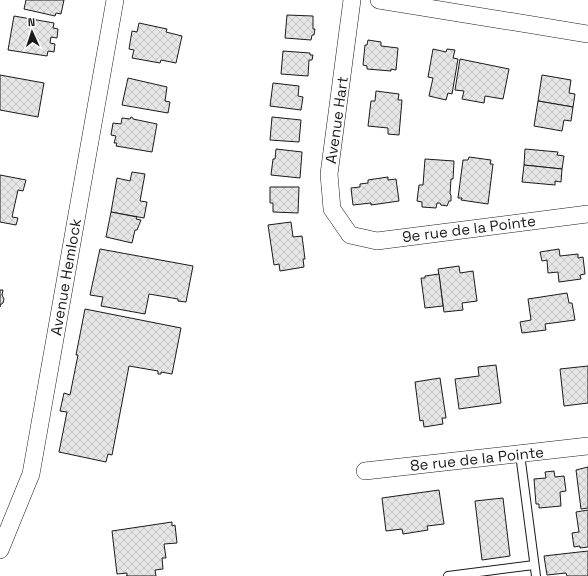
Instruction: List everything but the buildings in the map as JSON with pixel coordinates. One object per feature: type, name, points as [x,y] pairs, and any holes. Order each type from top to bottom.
[{"type":"street","name":"Avenue Hemlock","points":[[0,550],[31,474],[115,0]]},
{"type":"street","name":"Avenue Hart","points":[[350,235],[332,209],[329,174],[352,0]]},
{"type":"street","points":[[379,0],[588,34]]},
{"type":"street","name":"9e rue de la Pointe","points":[[350,235],[377,241],[588,214]]},
{"type":"street","name":"8e rue de la Pointe","points":[[365,471],[588,446]]},
{"type":"lane","points":[[520,454],[536,576]]},
{"type":"lane","points":[[448,576],[534,565]]}]
